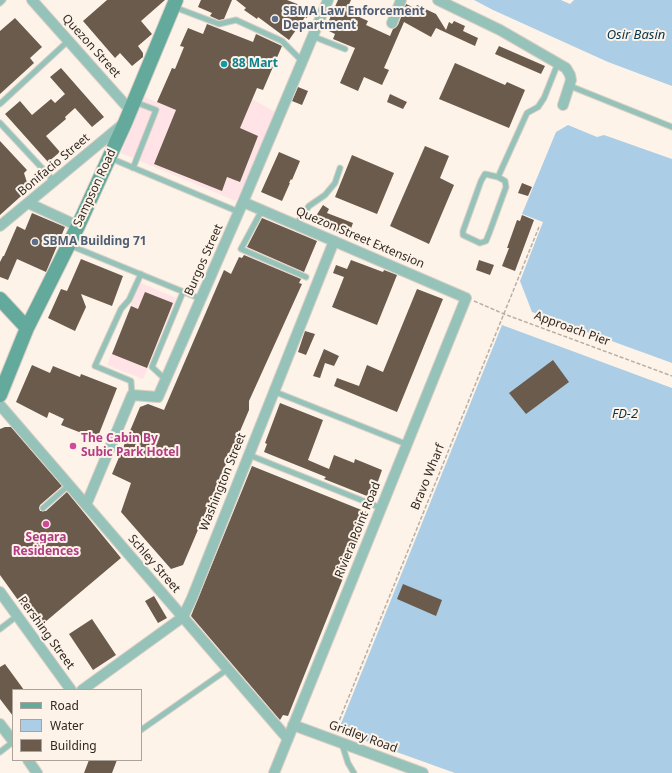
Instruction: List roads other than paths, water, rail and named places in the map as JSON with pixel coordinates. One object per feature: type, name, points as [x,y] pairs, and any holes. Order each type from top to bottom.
[{"type":"main road","name":"Sampson Road","points":[[0,395],[27,328],[78,226],[125,123],[174,4]]},
{"type":"main road","points":[[0,299],[27,328]]},
{"type":"street","name":"Quezon Street","points":[[32,0],[68,41],[132,106]]},
{"type":"street","name":"Burgos Street","points":[[132,395],[158,397],[244,202],[328,0]]},
{"type":"street","points":[[392,23],[401,0]]},
{"type":"street","points":[[438,0],[500,30],[558,63],[569,72],[571,80],[570,86],[563,105]]},
{"type":"street","name":"Bonifacio Street","points":[[0,226],[125,123]]},
{"type":"street","name":"Quezon Street Extension","points":[[244,202],[466,298]]},
{"type":"street","points":[[28,203],[78,226]]},
{"type":"street","name":"Washington Street","points":[[83,689],[183,617],[192,598],[273,391],[334,241]]},
{"type":"street","name":"Riviera Point Road","points":[[274,773],[466,298]]},
{"type":"street","points":[[86,505],[132,395]]},
{"type":"street","name":"Schley Street","points":[[0,405],[288,739]]},
{"type":"street","name":"Pershing Street","points":[[0,592],[70,689]]},
{"type":"street","points":[[0,724],[12,740]]},
{"type":"street","name":"Gridley Road","points":[[294,725],[423,773]]},
{"type":"street","points":[[29,761],[37,773]]},
{"type":"lane","points":[[0,3],[3,0]]},
{"type":"lane","points":[[174,4],[219,24],[236,20],[282,41],[302,60]]},
{"type":"lane","points":[[312,36],[345,49]]},
{"type":"lane","points":[[0,104],[68,41]]},
{"type":"lane","points":[[498,177],[527,113],[538,107],[544,98],[558,63]]},
{"type":"lane","points":[[570,86],[672,127]]},
{"type":"lane","points":[[132,106],[156,110],[133,168]]},
{"type":"lane","points":[[0,123],[54,181]]},
{"type":"lane","points":[[109,158],[239,212]]},
{"type":"lane","points":[[296,225],[309,206],[325,195],[335,184],[340,168]]},
{"type":"lane","points":[[485,174],[498,177],[505,181],[506,187],[486,241],[480,243],[463,235],[463,231],[481,181],[485,174]]},
{"type":"lane","points":[[262,210],[241,249],[306,277]]},
{"type":"lane","points":[[68,244],[201,299]]},
{"type":"lane","points":[[132,395],[131,381],[95,366],[121,308],[130,300],[141,274]]},
{"type":"lane","points":[[166,380],[152,367],[183,292]]},
{"type":"lane","points":[[273,391],[406,444]]},
{"type":"lane","points":[[248,455],[381,508]]},
{"type":"lane","points":[[43,508],[69,486]]},
{"type":"lane","points":[[0,629],[17,616]]},
{"type":"lane","points":[[142,729],[228,669]]},
{"type":"lane","points":[[0,752],[12,742]]},
{"type":"lane","points":[[342,743],[348,763],[354,773]]},
{"type":"water","name":"Osir Basin","points":[[474,0],[561,0],[570,4],[574,0],[672,0],[672,86],[608,62]]},
{"type":"water","points":[[568,125],[597,137],[604,135],[672,159],[672,363],[532,312],[520,281],[543,222],[522,214],[556,132]]},
{"type":"water","name":"FD-2","points":[[502,325],[672,388],[672,773],[455,773],[338,731]]},
{"type":"place","name":"SBMA Law Enforcement Department","points":[[275,19]]},
{"type":"place","name":"88 Mart","points":[[224,64]]},
{"type":"place","name":"SBMA Building 71","points":[[35,242]]},
{"type":"place","name":"The Cabin By Subic Park Hotel","points":[[73,446]]},
{"type":"place","name":"Segara Residences","points":[[46,524]]}]
